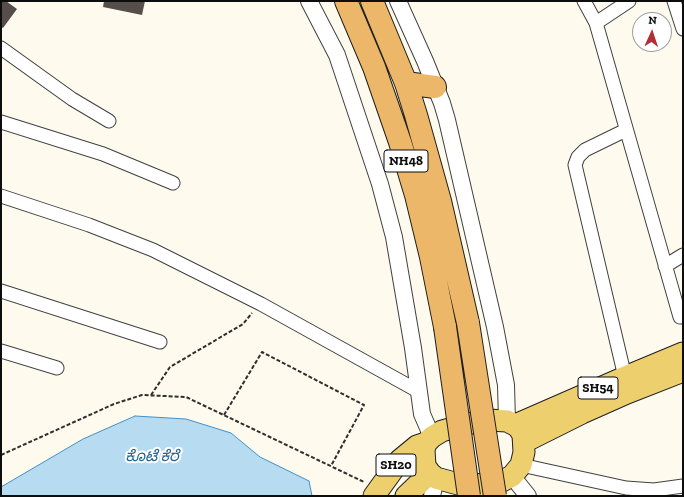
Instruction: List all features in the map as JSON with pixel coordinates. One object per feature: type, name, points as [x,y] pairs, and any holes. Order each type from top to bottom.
[{"type":"highway","name":"NH48","points":[[346,1],[374,67],[416,194],[431,257],[445,327],[469,496]]},
{"type":"highway","name":"NH48","points":[[372,1],[406,83],[440,201],[468,323],[495,496]]},
{"type":"highway","points":[[406,83],[435,88]]},
{"type":"main road","name":"SH54","points":[[515,429],[625,377],[683,353]]},
{"type":"main road","name":"SH54","points":[[515,429],[621,396],[683,371]]},
{"type":"main road","points":[[487,420],[515,429],[524,452],[516,470],[502,481],[490,484],[433,482],[424,459],[424,450],[429,440],[442,431],[487,420]]},
{"type":"main road","name":"SH20","points":[[376,492],[400,460],[409,451],[429,440]]},
{"type":"main road","name":"SH20","points":[[406,496],[433,482]]},
{"type":"street","points":[[309,1],[336,56],[380,184],[394,237],[413,348],[418,391],[429,440]]},
{"type":"street","points":[[398,1],[425,61],[442,103],[447,120],[495,327],[515,429]]},
{"type":"street","points":[[584,1],[596,23],[682,322]]},
{"type":"street","points":[[596,23],[629,1]]},
{"type":"street","points":[[674,1],[683,29]]},
{"type":"street","points":[[1,48],[72,99],[109,122]]},
{"type":"street","points":[[1,122],[103,154],[173,183]]},
{"type":"street","points":[[625,377],[575,165],[578,157],[585,150],[626,130]]},
{"type":"street","points":[[1,196],[89,225],[153,250],[261,304],[418,391]]},
{"type":"street","points":[[665,266],[683,255]]},
{"type":"street","points":[[1,291],[160,342]]},
{"type":"street","points":[[1,351],[57,368]]},
{"type":"street","points":[[516,470],[626,488],[654,490],[683,486]]},
{"type":"street","points":[[516,470],[528,496]]},
{"type":"path","points":[[151,396],[170,367],[243,324],[261,304]]},
{"type":"path","points":[[224,415],[262,352],[364,405],[331,466]]},
{"type":"path","points":[[1,455],[114,404],[142,395],[186,397],[331,466],[376,492]]},
{"type":"water","name":"ಕೊಟೆ ಕೆರೆ","points":[[135,416],[186,419],[231,433],[260,457],[309,481],[312,496],[1,496],[1,487],[83,439]]},
{"type":"building","points":[[1,1],[6,1],[17,9],[3,28],[1,27]]},
{"type":"building","points":[[104,1],[145,1],[142,15],[103,7]]}]
